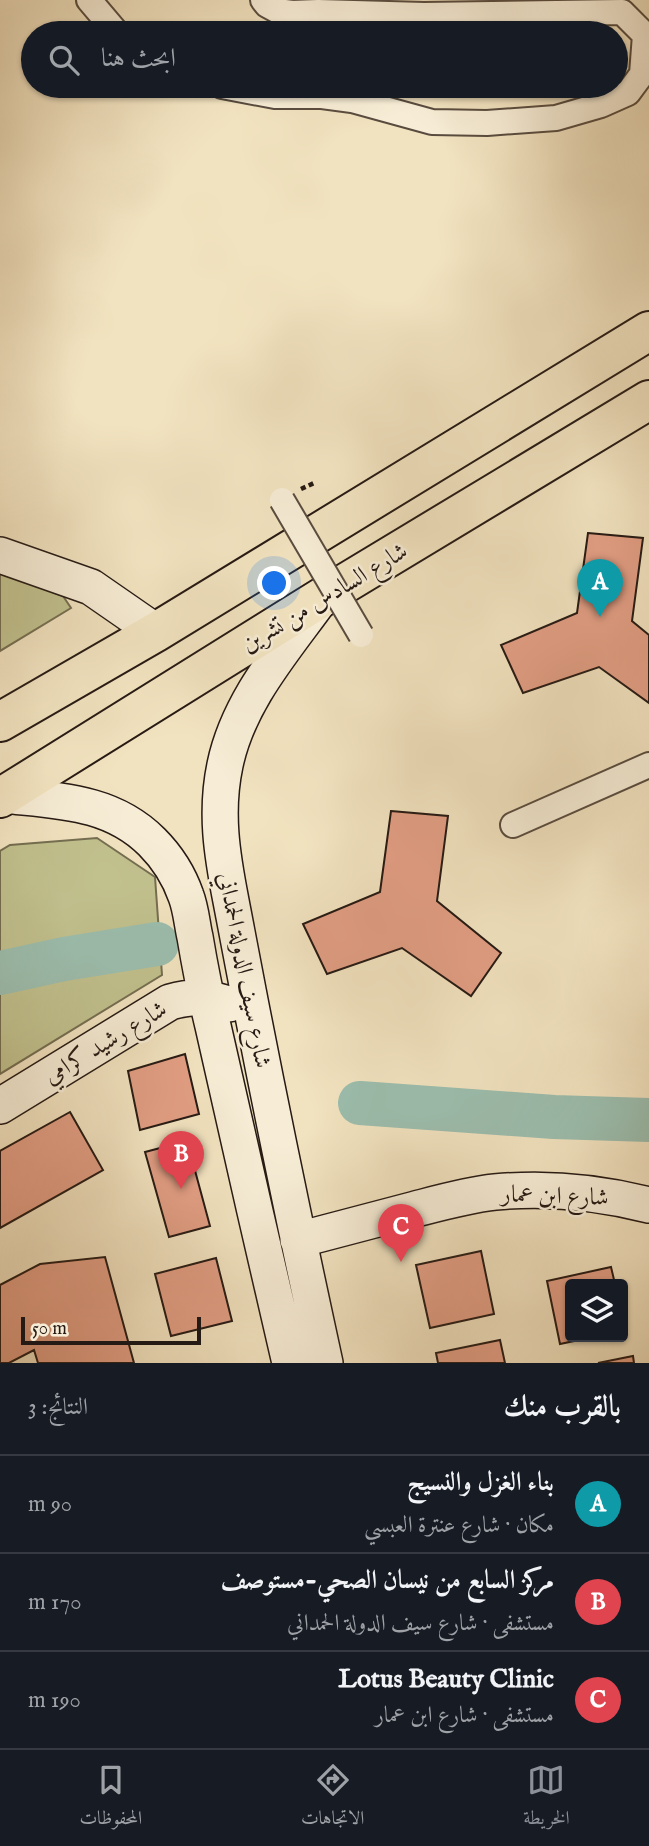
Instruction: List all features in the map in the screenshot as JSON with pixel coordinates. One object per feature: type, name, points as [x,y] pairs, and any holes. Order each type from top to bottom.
[{"type":"highway","points":[[0,722],[156,632],[649,331]]},
{"type":"highway","name":"شارع السادس من تشرين","points":[[2,796],[321,598],[649,400]]},
{"type":"main road","points":[[0,555],[91,587],[156,632]]},
{"type":"main road","name":"شارع سيف الدولة الحمداني","points":[[321,598],[253,693],[232,740],[225,765],[220,803],[220,841],[253,1017],[325,1363]]},
{"type":"main road","name":"شارع سيف الدولة الحمداني","points":[[2,796],[72,802],[115,815],[151,841],[178,877],[187,898],[206,998],[290,1363]]},
{"type":"main road","name":"شارع رشيد كرامي","points":[[0,1106],[170,1002],[190,996],[206,998],[233,1006],[253,1017]]},
{"type":"main road","name":"شارع ابن عمار","points":[[298,1240],[460,1197],[493,1192],[570,1191],[649,1205]]},
{"type":"street","points":[[89,0],[107,21]]},
{"type":"street","points":[[263,0],[278,11],[292,13],[318,6],[424,15],[623,6],[647,35],[642,74],[628,93]]},
{"type":"street","points":[[337,98],[432,122],[487,123],[556,118],[617,98]]},
{"type":"street","points":[[282,500],[361,635]]},
{"type":"street","points":[[513,825],[649,765]]},
{"type":"green space","points":[[0,571],[63,596],[71,608],[0,651]]},
{"type":"green space","points":[[97,838],[155,877],[162,975],[0,1074],[0,851],[10,845]]},
{"type":"building","points":[[588,533],[643,538],[632,621],[649,635],[649,703],[599,667],[523,693],[501,645],[577,613]]},
{"type":"building","points":[[391,811],[448,816],[437,901],[501,953],[471,996],[402,948],[327,974],[303,924],[380,892]]},
{"type":"building","points":[[185,1054],[199,1114],[140,1130],[128,1071]]},
{"type":"building","points":[[70,1112],[103,1170],[0,1228],[0,1151]]},
{"type":"building","points":[[187,1141],[210,1226],[169,1237],[145,1152]]},
{"type":"building","points":[[481,1251],[494,1314],[430,1328],[416,1265]]},
{"type":"building","points":[[105,1257],[134,1363],[38,1363],[34,1350],[9,1363],[0,1363],[0,1285],[40,1264]]},
{"type":"building","points":[[216,1258],[232,1321],[171,1336],[155,1274]]},
{"type":"building","points":[[611,1267],[614,1279],[565,1279],[565,1342],[569,1342],[560,1344],[547,1281]]},
{"type":"building","points":[[500,1340],[505,1363],[438,1363],[436,1353]]},
{"type":"building","points":[[633,1356],[634,1363],[598,1363]]},
{"type":"waterway","points":[[0,973],[64,959],[157,944]]},
{"type":"waterway","points":[[360,1103],[554,1117],[649,1120]]},
{"type":"place","name":"بناء الغزل والنسيج","points":[[600,617]]},
{"type":"place","name":"مركز السابع من نيسان الصحي-مستوصف","points":[[181,1189]]},
{"type":"place","name":"Lotus Beauty Clinic","points":[[401,1262]]}]
